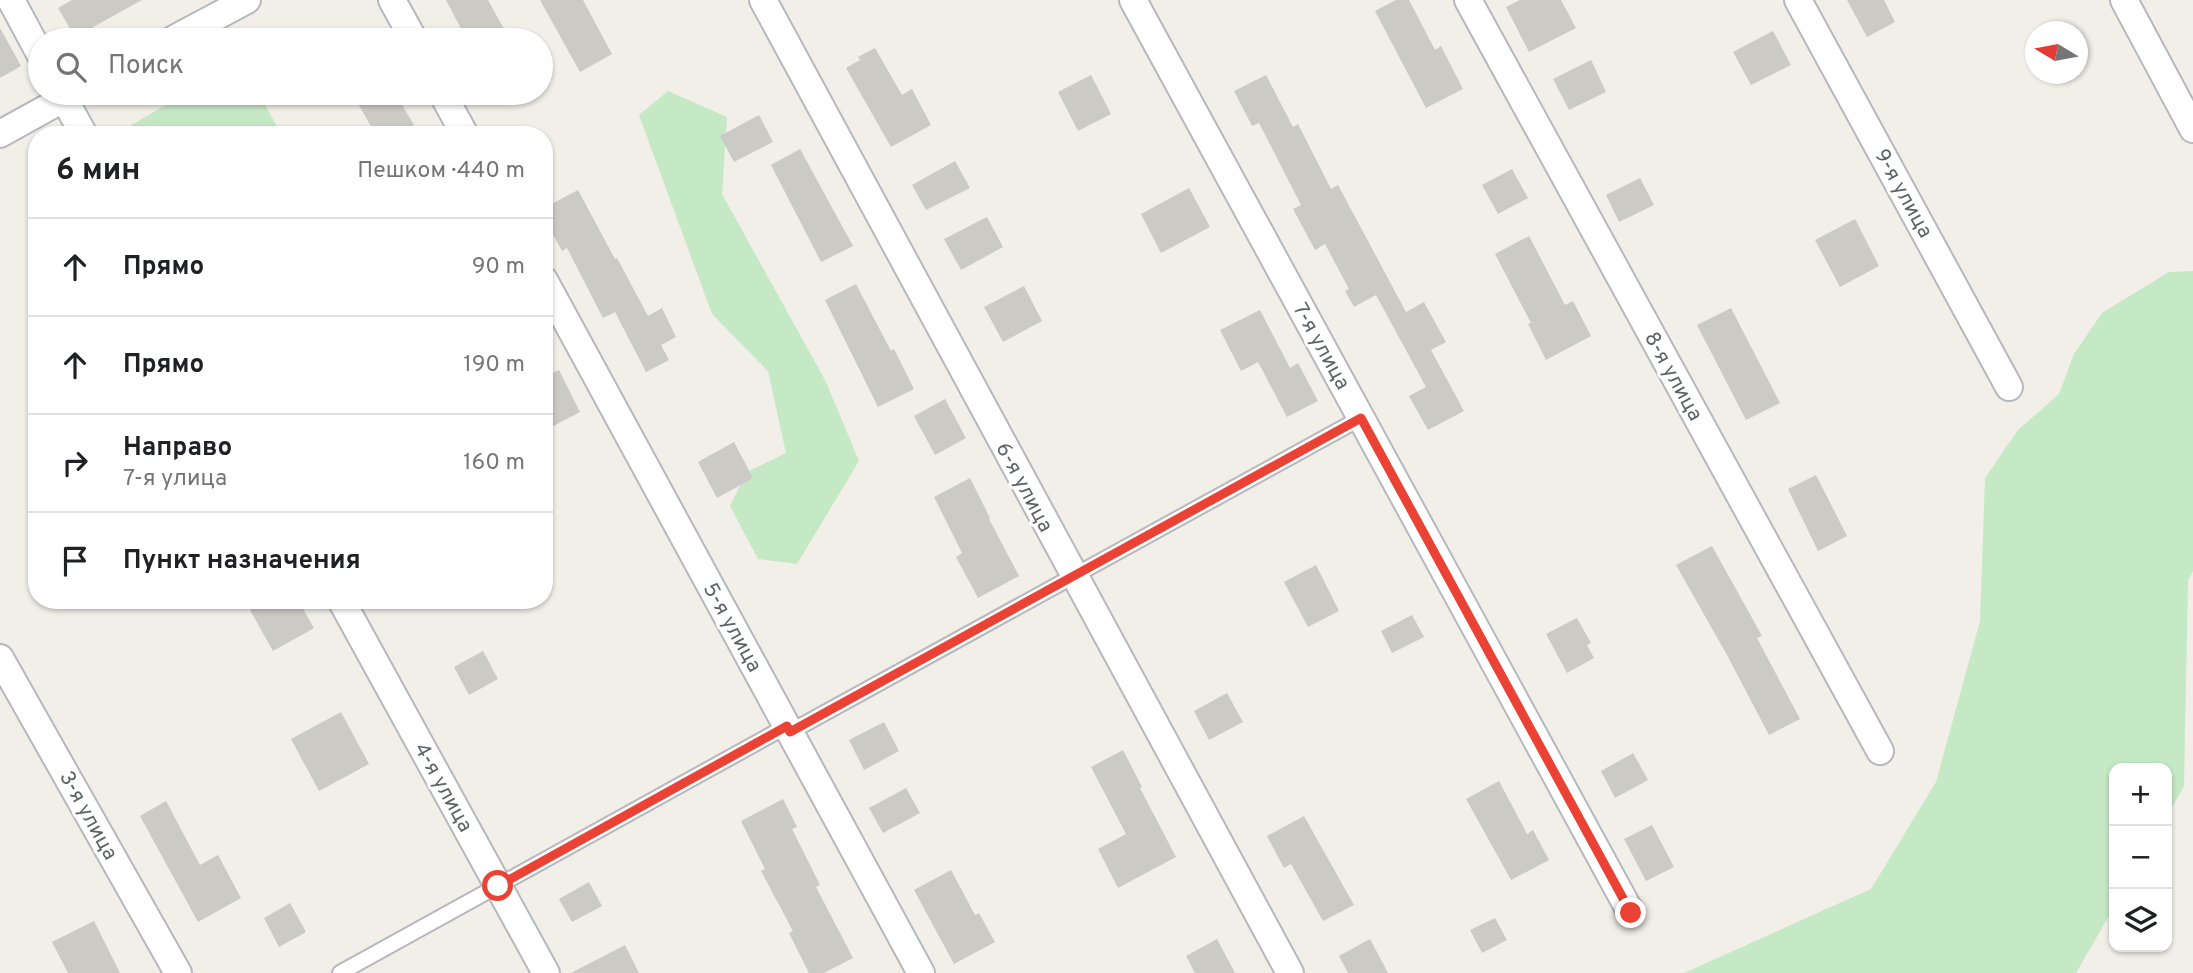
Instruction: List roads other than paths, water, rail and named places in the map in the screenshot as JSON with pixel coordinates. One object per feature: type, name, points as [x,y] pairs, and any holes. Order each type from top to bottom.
[{"type":"street","points":[[11,0],[28,32]]},
{"type":"street","points":[[194,28],[247,0]]},
{"type":"street","points":[[392,0],[407,28]]},
{"type":"street","name":"6-я улица","points":[[763,0],[1290,973]]},
{"type":"street","name":"7-я улица","points":[[1133,0],[1631,913]]},
{"type":"street","name":"8-я улица","points":[[1468,0],[1880,751]]},
{"type":"street","name":"9-я улица","points":[[1798,0],[2009,387]]},
{"type":"street","points":[[2124,0],[2193,129]]},
{"type":"street","points":[[0,134],[49,105]]},
{"type":"street","points":[[70,105],[80,126]]},
{"type":"street","points":[[449,105],[460,126]]},
{"type":"street","name":"5-я улица","points":[[553,297],[921,973]]},
{"type":"street","name":"4-я улица","points":[[346,609],[546,973]]},
{"type":"street","name":"3-я улица","points":[[0,658],[177,973]]},
{"type":"lane","points":[[340,973],[1361,418]]}]
